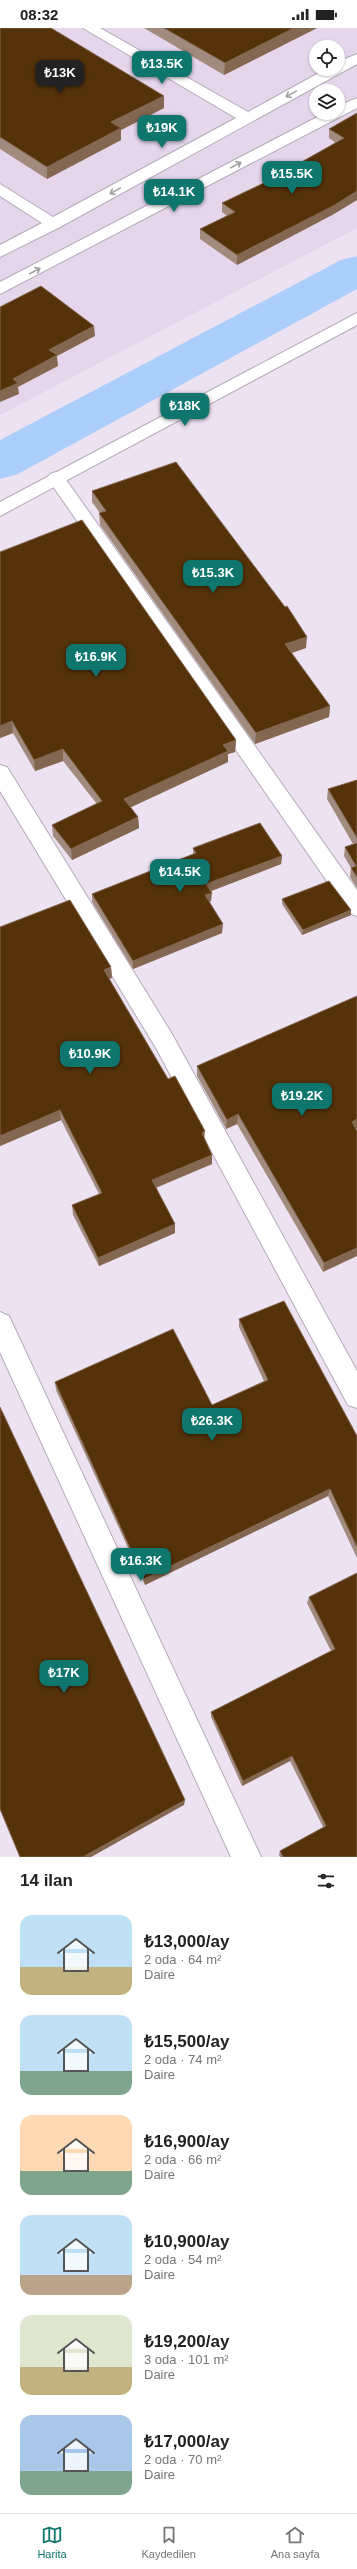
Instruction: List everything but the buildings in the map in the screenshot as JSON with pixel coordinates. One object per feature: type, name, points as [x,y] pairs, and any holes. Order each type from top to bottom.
[{"type":"street","points":[[90,28],[248,118]]},
{"type":"street","points":[[345,65],[357,58]]},
{"type":"street","points":[[0,252],[325,76]]},
{"type":"street","points":[[345,108],[357,102]]},
{"type":"street","points":[[0,289],[322,120]]},
{"type":"street","points":[[0,189],[54,224]]},
{"type":"street","points":[[0,510],[56,478],[357,318]]},
{"type":"street","points":[[56,478],[357,907]]},
{"type":"street","points":[[0,772],[164,1041],[357,1396]]},
{"type":"street","points":[[0,1324],[246,1857]]},
{"type":"shaded area","points":[[0,28],[357,28],[357,228],[0,415]]},
{"type":"waterway","points":[[0,462],[357,270]]}]
